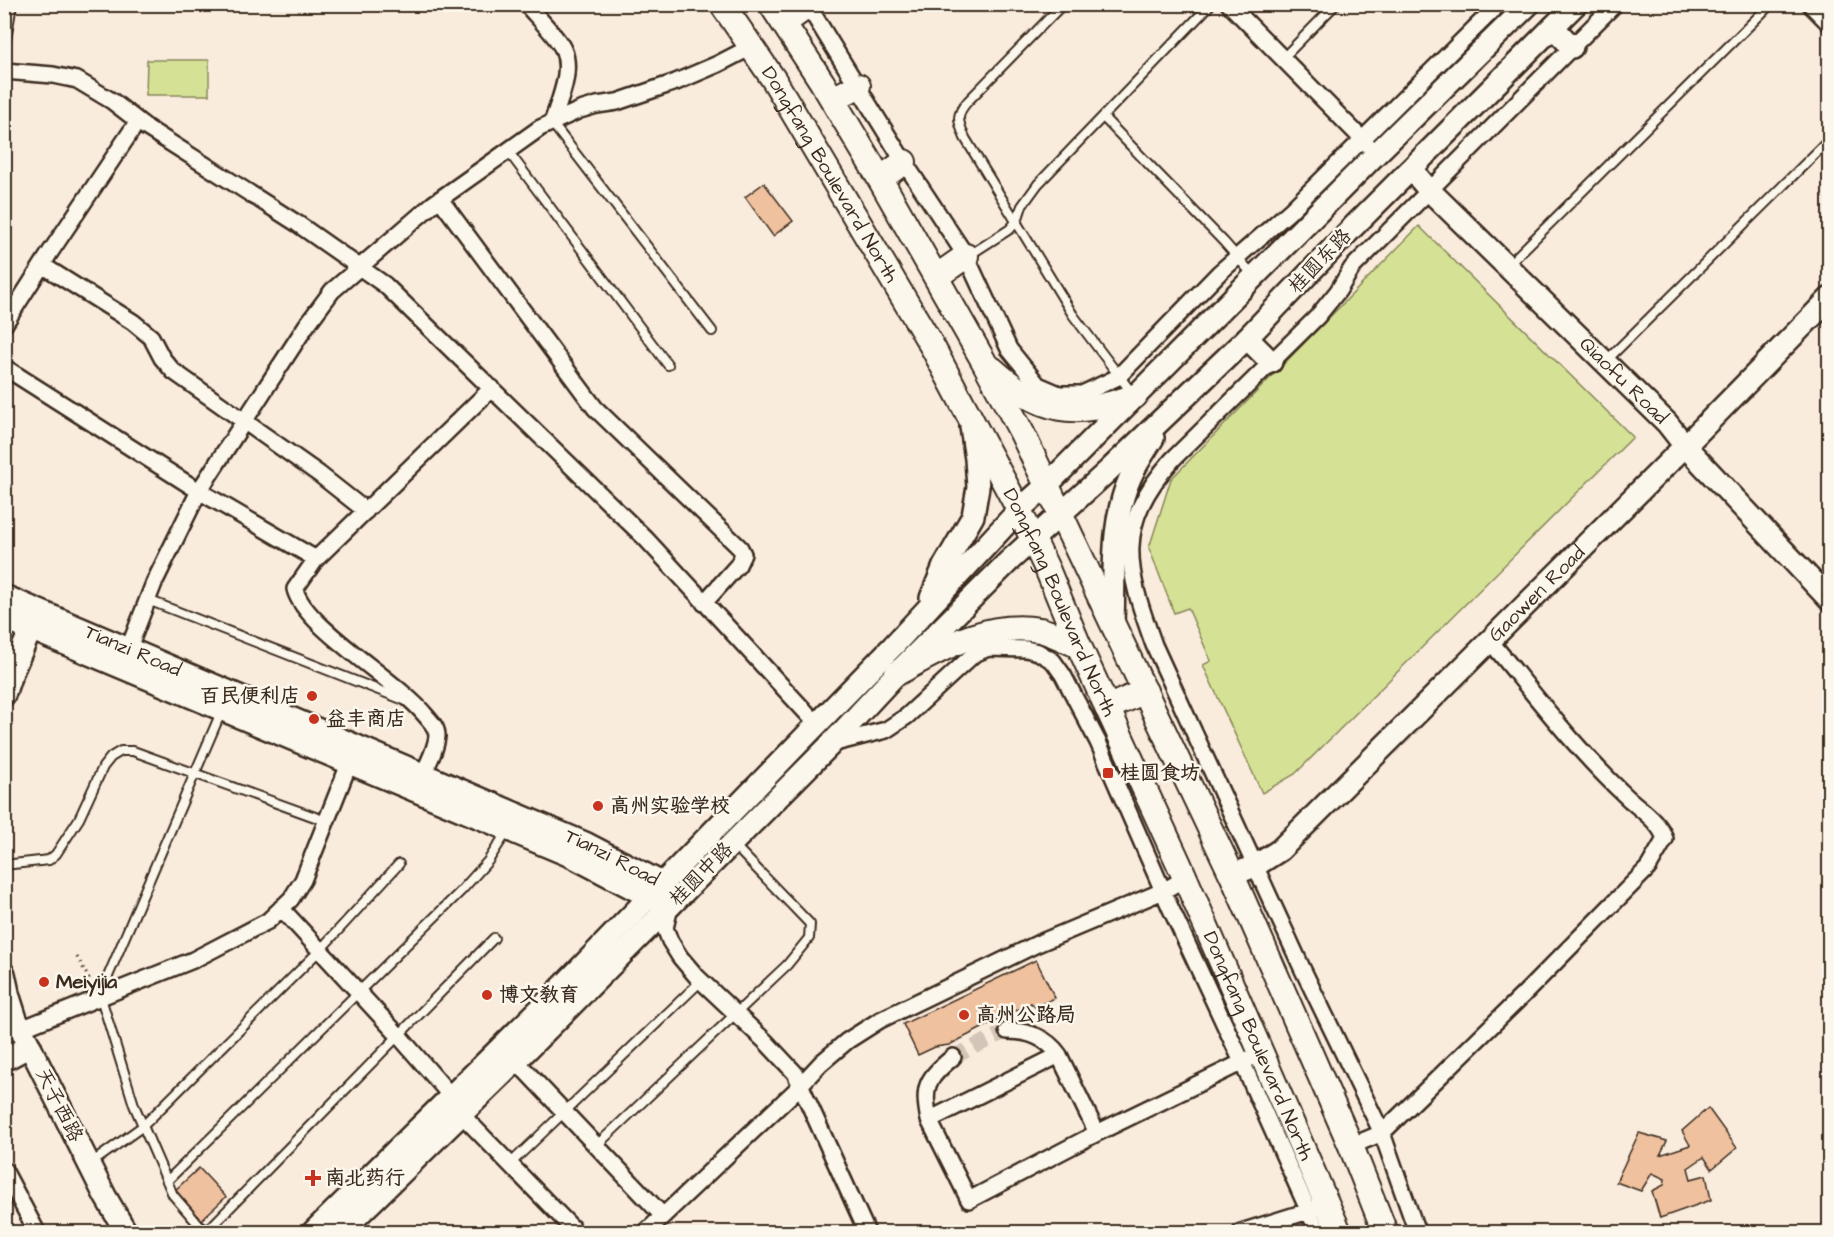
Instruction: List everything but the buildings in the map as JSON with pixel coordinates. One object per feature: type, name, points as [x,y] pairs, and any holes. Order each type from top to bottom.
[{"type":"main road","name":"Dongfang Boulevard North","points":[[722,4],[787,102],[932,346],[1019,510],[1186,878],[1252,1058],[1318,1208],[1339,1233]]},
{"type":"main road","name":"桂圆东路","points":[[1060,513],[1109,470],[1247,338],[1576,4]]},
{"type":"main road","points":[[1814,4],[1830,20]]},
{"type":"main road","points":[[777,14],[807,5]]},
{"type":"main road","name":"桂圆东路","points":[[1019,510],[1047,485],[1255,277],[1370,146],[1529,5]]},
{"type":"main road","name":"Dongfang Boulevard North","points":[[777,14],[880,179],[983,360],[1047,485],[1232,875],[1351,1146],[1385,1233]]},
{"type":"main road","points":[[1553,27],[1572,47]]},
{"type":"main road","points":[[787,102],[827,91],[858,86]]},
{"type":"main road","points":[[880,179],[904,162]]},
{"type":"main road","name":"Qiaofu Road","points":[[1411,169],[1429,190],[1508,265],[1666,423],[1830,600]]},
{"type":"main road","points":[[936,277],[966,256]]},
{"type":"main road","name":"Gaowen Road","points":[[1232,875],[1255,866],[1280,850],[1491,641],[1830,298]]},
{"type":"main road","points":[[1247,338],[1271,362]]},
{"type":"main road","points":[[983,360],[1006,381],[1050,407],[1075,411],[1135,396]]},
{"type":"main road","points":[[1113,624],[1114,557],[1120,513],[1130,478],[1169,412]]},
{"type":"main road","points":[[924,612],[944,566],[973,516],[978,487],[969,415]]},
{"type":"main road","name":"桂圆中路","points":[[341,1233],[556,993],[924,612],[1019,510]]},
{"type":"main road","name":"桂圆中路","points":[[313,1233],[456,1104],[516,1061],[831,744],[897,673],[1060,513]]},
{"type":"main road","name":"Tianzi Road","points":[[4,596],[35,620],[225,701],[512,821],[587,844],[655,890],[667,891],[670,905]]},
{"type":"main road","name":"Tianzi Road","points":[[4,618],[35,620]]},
{"type":"main road","points":[[4,695],[35,620]]},
{"type":"main road","points":[[897,673],[943,648],[981,633],[1010,628],[1042,631],[1079,646]]},
{"type":"main road","points":[[1107,708],[1145,691]]},
{"type":"main road","name":"天子西路","points":[[4,974],[8,1008],[26,1038],[89,1165],[126,1233]]},
{"type":"main road","points":[[4,1060],[26,1038]]},
{"type":"street","points":[[526,4],[562,47],[567,62],[552,123]]},
{"type":"street","points":[[807,5],[904,162],[966,256],[1009,349],[1038,385],[1059,394],[1082,394],[1118,377],[1237,256],[1370,146],[1499,4]]},
{"type":"street","points":[[1417,1233],[1382,1133],[1255,866],[1154,645],[1138,602],[1131,569],[1130,544],[1136,515],[1156,478],[1317,317],[1338,291],[1352,268],[1615,4]]},
{"type":"street","points":[[1237,7],[1283,58],[1370,146]]},
{"type":"street","points":[[124,658],[148,600],[199,491],[332,291],[440,199],[540,128],[580,110],[617,102],[675,82],[752,47]]},
{"type":"street","points":[[4,71],[53,75],[77,80],[112,100],[138,121],[359,266],[400,299],[646,540],[816,723]]},
{"type":"street","points":[[4,325],[138,121]]},
{"type":"street","points":[[440,199],[595,408],[740,548],[743,554],[738,565],[704,603]]},
{"type":"street","points":[[42,265],[133,322],[151,337],[162,358],[173,371],[319,474],[366,511]]},
{"type":"street","points":[[4,367],[199,491],[316,559]]},
{"type":"street","points":[[419,783],[437,736],[435,728],[415,702],[327,630],[302,606],[295,588],[316,559],[492,388]]},
{"type":"street","points":[[1351,1146],[1382,1133],[1648,868],[1665,839],[1664,833],[1655,823],[1597,769],[1491,641]]},
{"type":"street","points":[[831,744],[886,730],[907,716],[974,654],[988,648],[1026,649],[1038,652],[1053,661],[1063,675],[1098,742],[1163,891],[1252,1058],[1097,1133],[969,1200],[929,1120],[926,1102],[932,1075],[954,1057]]},
{"type":"street","points":[[26,1038],[101,998],[193,960],[268,921],[291,899],[303,880],[353,755]]},
{"type":"street","points":[[646,1233],[800,1086],[821,1063],[847,1041],[880,1020],[1036,944],[1163,891],[1186,878]]},
{"type":"street","points":[[670,905],[665,928],[680,957],[701,981],[795,1073],[867,1233]]},
{"type":"street","points":[[281,908],[399,1036],[509,1165],[576,1233]]},
{"type":"street","points":[[1007,1031],[1036,1035],[1051,1044],[1059,1055],[1097,1133]]},
{"type":"street","points":[[929,1120],[1059,1055]]},
{"type":"street","points":[[516,1061],[663,1216]]},
{"type":"street","points":[[4,1170],[37,1233]]},
{"type":"street","points":[[1241,1233],[1318,1208],[1318,1233]]},
{"type":"lane","points":[[4,52],[12,4]]},
{"type":"lane","points":[[1063,4],[968,101],[959,113],[961,128],[1073,315],[1118,377],[1135,396]]},
{"type":"lane","points":[[966,256],[997,238],[1017,221],[1022,206],[1038,184],[1211,4]]},
{"type":"lane","points":[[1283,58],[1336,4]]},
{"type":"lane","points":[[1508,265],[1771,4]]},
{"type":"lane","points":[[1103,117],[1255,277]]},
{"type":"lane","points":[[552,123],[712,331]]},
{"type":"lane","points":[[1606,362],[1830,139]]},
{"type":"lane","points":[[508,151],[668,365]]},
{"type":"lane","points":[[148,600],[406,701],[415,702]]},
{"type":"lane","points":[[225,701],[103,988],[101,998],[134,1105],[173,1196],[205,1233],[494,938]]},
{"type":"lane","points":[[4,865],[49,860],[56,854],[79,819],[103,767],[111,757],[121,751],[133,751],[326,821]]},
{"type":"lane","points":[[167,1181],[461,891],[488,861],[512,821]]},
{"type":"lane","points":[[596,1146],[795,957],[809,938],[810,924],[732,843]]},
{"type":"lane","points":[[89,1165],[143,1126],[320,950],[399,864]]},
{"type":"lane","points":[[509,1165],[701,981]]},
{"type":"path","points":[[77,957],[101,998]]},
{"type":"green space","points":[[147,60],[209,60],[209,95],[146,95]]},
{"type":"green space","points":[[1419,226],[1633,437],[1295,774],[1262,793],[1203,665],[1211,661],[1188,608],[1174,613],[1149,548],[1171,479]]},
{"type":"tunnel","points":[[953,1057],[1007,1031]]},
{"type":"place","name":"百民便利店","points":[[312,696]]},
{"type":"place","name":"益丰商店","points":[[314,719]]},
{"type":"place","name":"桂圆食坊","points":[[1108,773]]},
{"type":"place","name":"高州实验学校","points":[[598,806]]},
{"type":"place","name":"Meiyijia","points":[[44,982]]},
{"type":"place","name":"博文教育","points":[[487,995]]},
{"type":"place","name":"高州公路局","points":[[964,1015]]},
{"type":"place","name":"南北药行","points":[[313,1178]]}]
